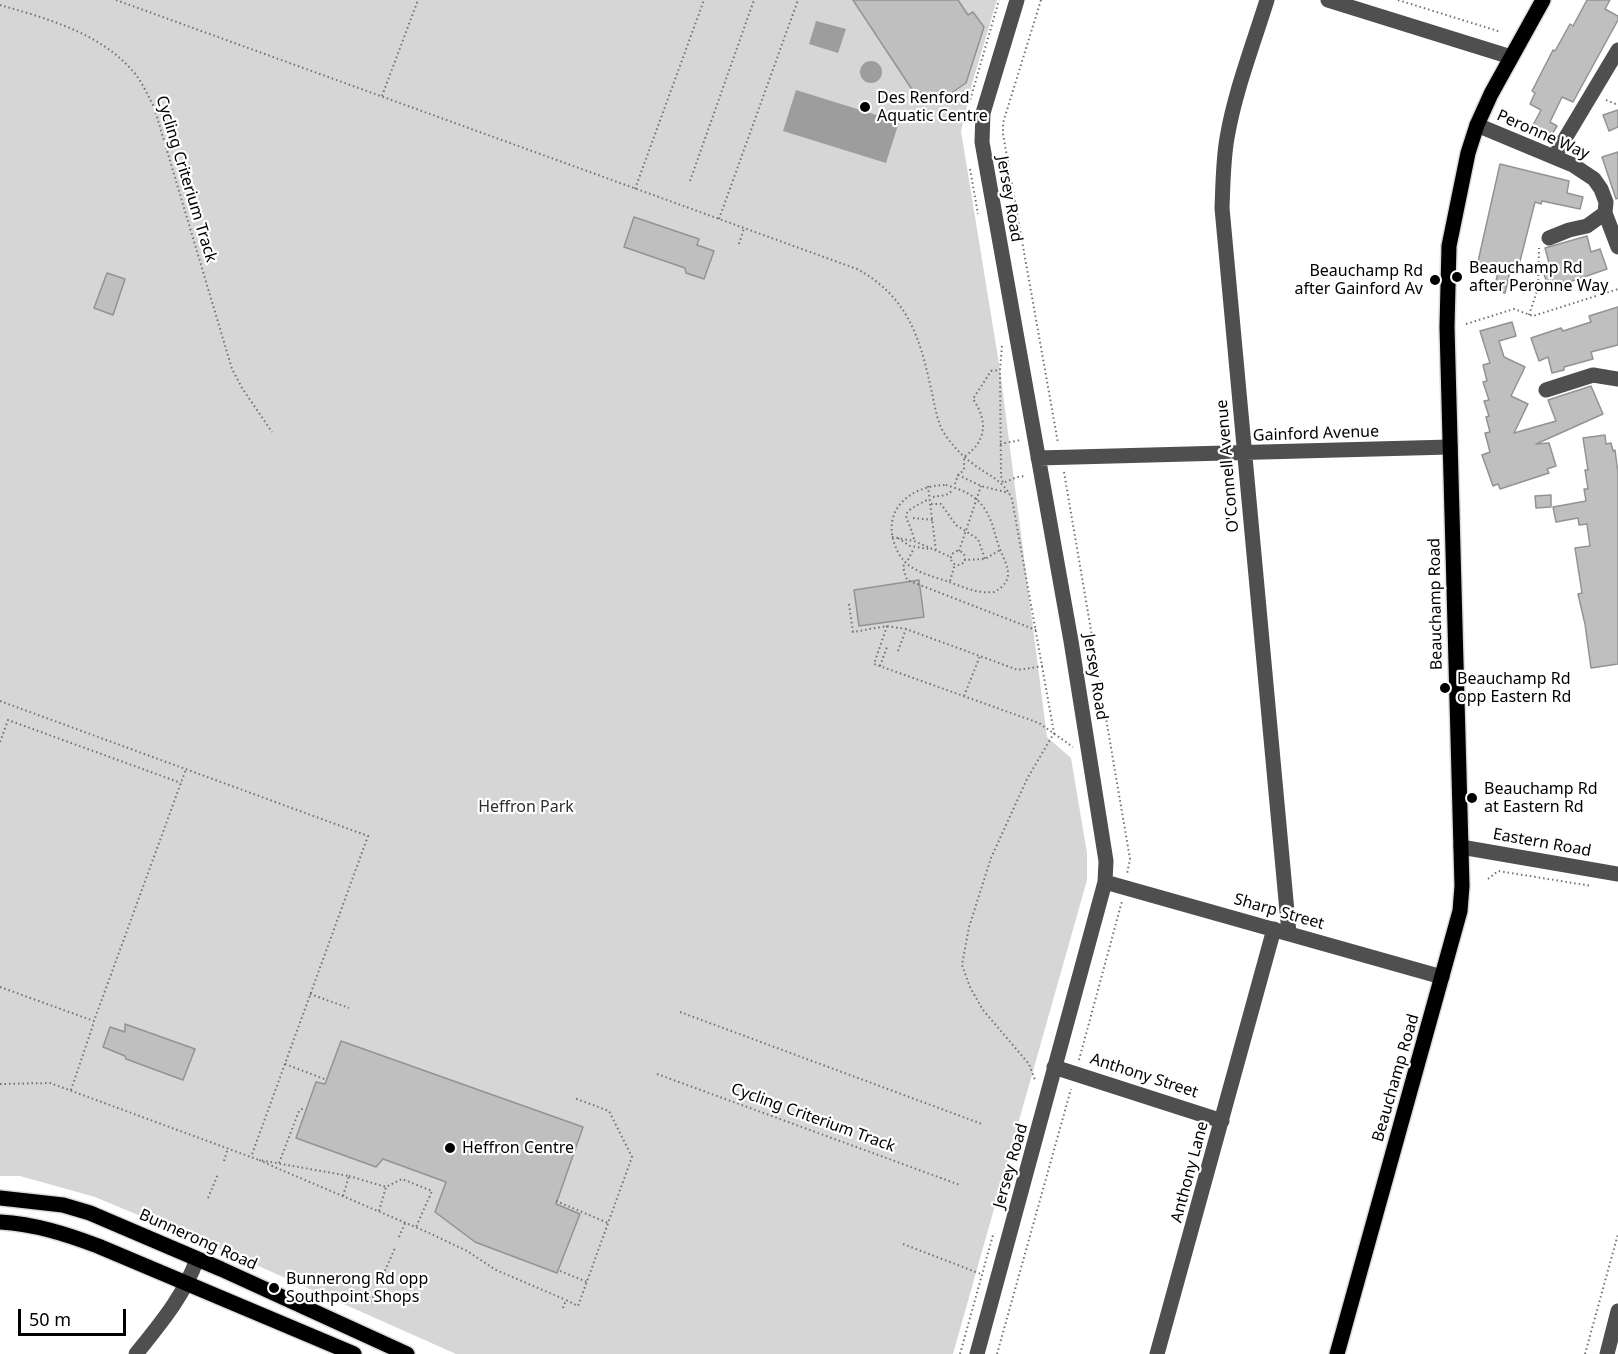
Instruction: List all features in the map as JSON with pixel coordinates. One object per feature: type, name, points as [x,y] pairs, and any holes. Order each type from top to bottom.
[{"type":"main road","name":"Beauchamp Road","points":[[1337,1354],[1460,911],[1462,886],[1450,447],[1449,246],[1468,153],[1477,125],[1543,0]]},
{"type":"main road","name":"Bunnerong Road","points":[[0,1198],[63,1205],[90,1213],[197,1258],[407,1354]]},
{"type":"main road","points":[[0,1222],[24,1224],[60,1232],[354,1354]]},
{"type":"street","name":"Jersey Road","points":[[977,1354],[1105,882],[1106,861],[1071,641],[982,142],[983,113],[1017,0]]},
{"type":"street","name":"O'Connell Avenue","points":[[1267,0],[1236,99],[1227,138],[1222,208],[1245,454],[1282,931]]},
{"type":"street","points":[[1328,0],[1511,57]]},
{"type":"street","points":[[1554,157],[1618,50]]},
{"type":"street","name":"Peronne Way","points":[[1477,125],[1573,165],[1594,179],[1606,202],[1605,213],[1618,247]]},
{"type":"street","points":[[1550,238],[1587,226],[1605,213]]},
{"type":"street","points":[[1546,390],[1593,375],[1618,379]]},
{"type":"street","name":"Gainford Avenue","points":[[1038,458],[1450,447]]},
{"type":"street","name":"Eastern Road","points":[[1461,847],[1618,874]]},
{"type":"street","name":"Sharp Street","points":[[1105,882],[1442,977]]},
{"type":"street","name":"Anthony Lane","points":[[1157,1354],[1222,1120],[1282,931]]},
{"type":"street","name":"Anthony Street","points":[[1054,1067],[1222,1120]]},
{"type":"street","points":[[136,1354],[175,1305],[197,1258]]},
{"type":"street","points":[[1606,1354],[1618,1311]]},
{"type":"path","points":[[116,0],[857,269],[869,275],[887,290],[905,311],[920,342],[942,429],[964,457],[1003,483],[1014,506],[1054,733],[1028,779],[991,858],[969,927],[962,965],[970,987],[983,1010],[1029,1064],[1036,1085],[1039,1074]]},
{"type":"path","points":[[382,96],[418,0]]},
{"type":"path","points":[[635,189],[704,0]]},
{"type":"path","points":[[690,181],[754,0]]},
{"type":"path","points":[[719,219],[798,0]]},
{"type":"path","points":[[1398,0],[1501,32]]},
{"type":"path","name":"Cycling Criterium Track","points":[[0,5],[74,30],[90,38],[109,49],[130,68],[143,85],[154,107],[232,369],[272,432]]},
{"type":"path","points":[[739,244],[744,228]]},
{"type":"path","points":[[1529,315],[1538,288],[1538,249],[1550,238]]},
{"type":"path","points":[[1466,324],[1514,309],[1533,316],[1618,289]]},
{"type":"path","points":[[964,457],[976,447],[984,429],[978,407],[973,399],[991,371],[1000,370]]},
{"type":"path","points":[[955,484],[958,475],[964,470],[964,457]]},
{"type":"path","points":[[958,475],[981,486],[1009,493]]},
{"type":"path","points":[[1003,483],[1017,477],[1041,476]]},
{"type":"path","points":[[946,485],[977,500],[990,516],[1000,550],[1005,558],[1008,573],[1006,580],[998,590],[988,593],[950,582],[920,571],[906,563],[898,554],[892,537],[892,517],[909,495],[928,486],[946,485]]},
{"type":"path","points":[[928,486],[936,551]]},
{"type":"path","points":[[960,551],[981,486]]},
{"type":"path","points":[[933,497],[946,495],[952,491]]},
{"type":"path","points":[[914,539],[914,532],[906,520],[906,515],[913,506],[927,500]]},
{"type":"path","points":[[931,504],[941,504],[951,520],[978,539],[985,559]]},
{"type":"path","points":[[913,518],[933,520]]},
{"type":"path","points":[[892,537],[910,546],[936,551],[951,557],[956,564]]},
{"type":"path","points":[[909,560],[914,548]]},
{"type":"path","points":[[956,564],[964,560],[985,559],[1000,550]]},
{"type":"path","points":[[951,557],[953,553],[960,551]]},
{"type":"path","points":[[960,551],[964,560]]},
{"type":"path","points":[[950,582],[956,564]]},
{"type":"path","points":[[904,565],[907,580],[1036,630]]},
{"type":"path","points":[[849,604],[853,632],[887,626],[906,629],[1018,670],[1043,666]]},
{"type":"path","points":[[887,626],[874,664],[1039,723],[1072,745],[1077,753]]},
{"type":"path","points":[[898,651],[906,629]]},
{"type":"path","points":[[880,666],[886,647]]},
{"type":"path","points":[[964,696],[980,656]]},
{"type":"path","points":[[0,701],[368,836],[251,1157]]},
{"type":"path","points":[[0,742],[8,720],[181,783]]},
{"type":"path","points":[[71,1090],[186,769]]},
{"type":"path","name":"Eastern Road","points":[[1488,879],[1498,871],[1596,886]]},
{"type":"path","points":[[0,987],[94,1021]]},
{"type":"path","points":[[310,994],[349,1008]]},
{"type":"path","points":[[680,1012],[982,1124]]},
{"type":"path","points":[[285,1064],[327,1080]]},
{"type":"path","name":"Cycling Criterium Track","points":[[657,1074],[960,1185]]},
{"type":"path","points":[[0,1084],[50,1083],[228,1148],[417,1228],[467,1251],[496,1270],[578,1306],[632,1157],[609,1111],[574,1098]]},
{"type":"path","points":[[279,1163],[299,1111],[305,1107]]},
{"type":"path","points":[[224,1161],[228,1148]]},
{"type":"path","points":[[259,1160],[349,1176],[386,1187],[402,1179],[432,1191],[417,1228]]},
{"type":"path","points":[[208,1198],[218,1174]]},
{"type":"path","points":[[343,1196],[349,1176]]},
{"type":"path","points":[[378,1211],[386,1187]]},
{"type":"path","points":[[556,1201],[608,1223]]},
{"type":"path","points":[[399,1237],[405,1223]]},
{"type":"path","points":[[960,1354],[994,1230]]},
{"type":"path","points":[[1585,1354],[1618,1234]]},
{"type":"path","points":[[903,1244],[981,1275]]},
{"type":"path","points":[[383,1275],[395,1248]]},
{"type":"path","points":[[560,1271],[587,1282]]},
{"type":"path","points":[[371,1302],[378,1286]]},
{"type":"path","points":[[563,1308],[566,1300]]},
{"type":"green space","name":"Heffron Park","points":[[0,0],[997,0],[972,84],[961,131],[1000,370],[1047,737],[1071,758],[1087,853],[1087,880],[953,1354],[456,1354],[236,1256],[95,1197],[20,1176],[0,1176]]},
{"type":"shaded area","points":[[816,21],[846,29],[838,53],[809,44]]},
{"type":"shaded area","points":[[871,61],[879,64],[882,72],[879,80],[871,83],[863,80],[860,72],[863,64]]},
{"type":"shaded area","points":[[796,90],[899,122],[886,163],[783,131]]},
{"type":"building","points":[[853,0],[958,0],[968,15],[973,12],[984,27],[966,83],[945,97],[913,91]]},
{"type":"building","points":[[1587,0],[1610,0],[1605,9],[1618,16],[1618,20],[1573,102],[1562,97],[1550,122],[1557,126],[1551,136],[1532,127],[1541,110],[1530,104],[1535,93],[1532,91],[1553,50],[1555,51],[1570,24],[1573,26]]},
{"type":"building","points":[[1618,110],[1618,127],[1609,131],[1603,115]]},
{"type":"building","points":[[1618,152],[1618,198],[1616,199],[1602,157]]},
{"type":"building","points":[[1500,164],[1569,181],[1567,193],[1583,197],[1580,209],[1542,201],[1541,204],[1535,202],[1518,269],[1511,267],[1505,293],[1494,290],[1498,272],[1477,266]]},
{"type":"building","points":[[634,217],[699,239],[697,245],[714,251],[704,279],[686,273],[685,268],[624,247]]},
{"type":"building","points":[[1587,236],[1591,252],[1600,249],[1607,269],[1549,289],[1542,268],[1551,270],[1545,248]]},
{"type":"building","points":[[107,273],[125,279],[113,315],[94,308]]},
{"type":"building","points":[[1618,307],[1618,345],[1591,352],[1593,359],[1564,367],[1564,370],[1552,373],[1548,357],[1539,361],[1531,338],[1561,328],[1563,331],[1591,322],[1589,316]]},
{"type":"building","points":[[1512,322],[1516,336],[1499,341],[1504,357],[1525,367],[1511,396],[1528,404],[1514,433],[1556,421],[1548,400],[1591,386],[1603,414],[1536,444],[1549,443],[1556,466],[1547,469],[1549,473],[1500,489],[1498,484],[1493,486],[1482,455],[1490,452],[1485,433],[1490,432],[1486,417],[1489,416],[1484,401],[1489,400],[1483,382],[1487,381],[1483,365],[1490,363],[1480,331]]},
{"type":"building","points":[[1605,435],[1606,444],[1611,443],[1613,451],[1615,450],[1618,473],[1618,664],[1591,668],[1578,594],[1582,593],[1575,548],[1590,546],[1587,524],[1579,525],[1578,518],[1556,522],[1553,507],[1586,501],[1584,489],[1588,489],[1585,470],[1588,470],[1583,438]]},
{"type":"building","points":[[1551,495],[1551,507],[1536,508],[1535,496]]},
{"type":"building","points":[[919,580],[924,617],[859,626],[854,590]]},
{"type":"building","points":[[125,1024],[195,1049],[183,1080],[126,1059],[125,1056],[103,1047],[110,1027],[125,1032]]},
{"type":"building","name":"Heffron Centre","points":[[341,1041],[583,1127],[556,1204],[580,1214],[557,1273],[475,1242],[435,1212],[446,1182],[383,1159],[376,1167],[296,1138],[316,1082],[325,1084]]},
{"type":"place","name":"Des Renford Aquatic Centre","points":[[865,107]]},
{"type":"place","name":"Beauchamp Rd after Peronne Way","points":[[1457,277]]},
{"type":"place","name":"Beauchamp Rd after Gainford Av","points":[[1435,280]]},
{"type":"place","name":"Beauchamp Rd opp Eastern Rd","points":[[1445,688]]},
{"type":"place","name":"Beauchamp Rd at Eastern Rd","points":[[1472,798]]},
{"type":"place","name":"Heffron Centre","points":[[450,1148]]},
{"type":"place","name":"Bunnerong Rd opp Southpoint Shops","points":[[274,1288]]}]
